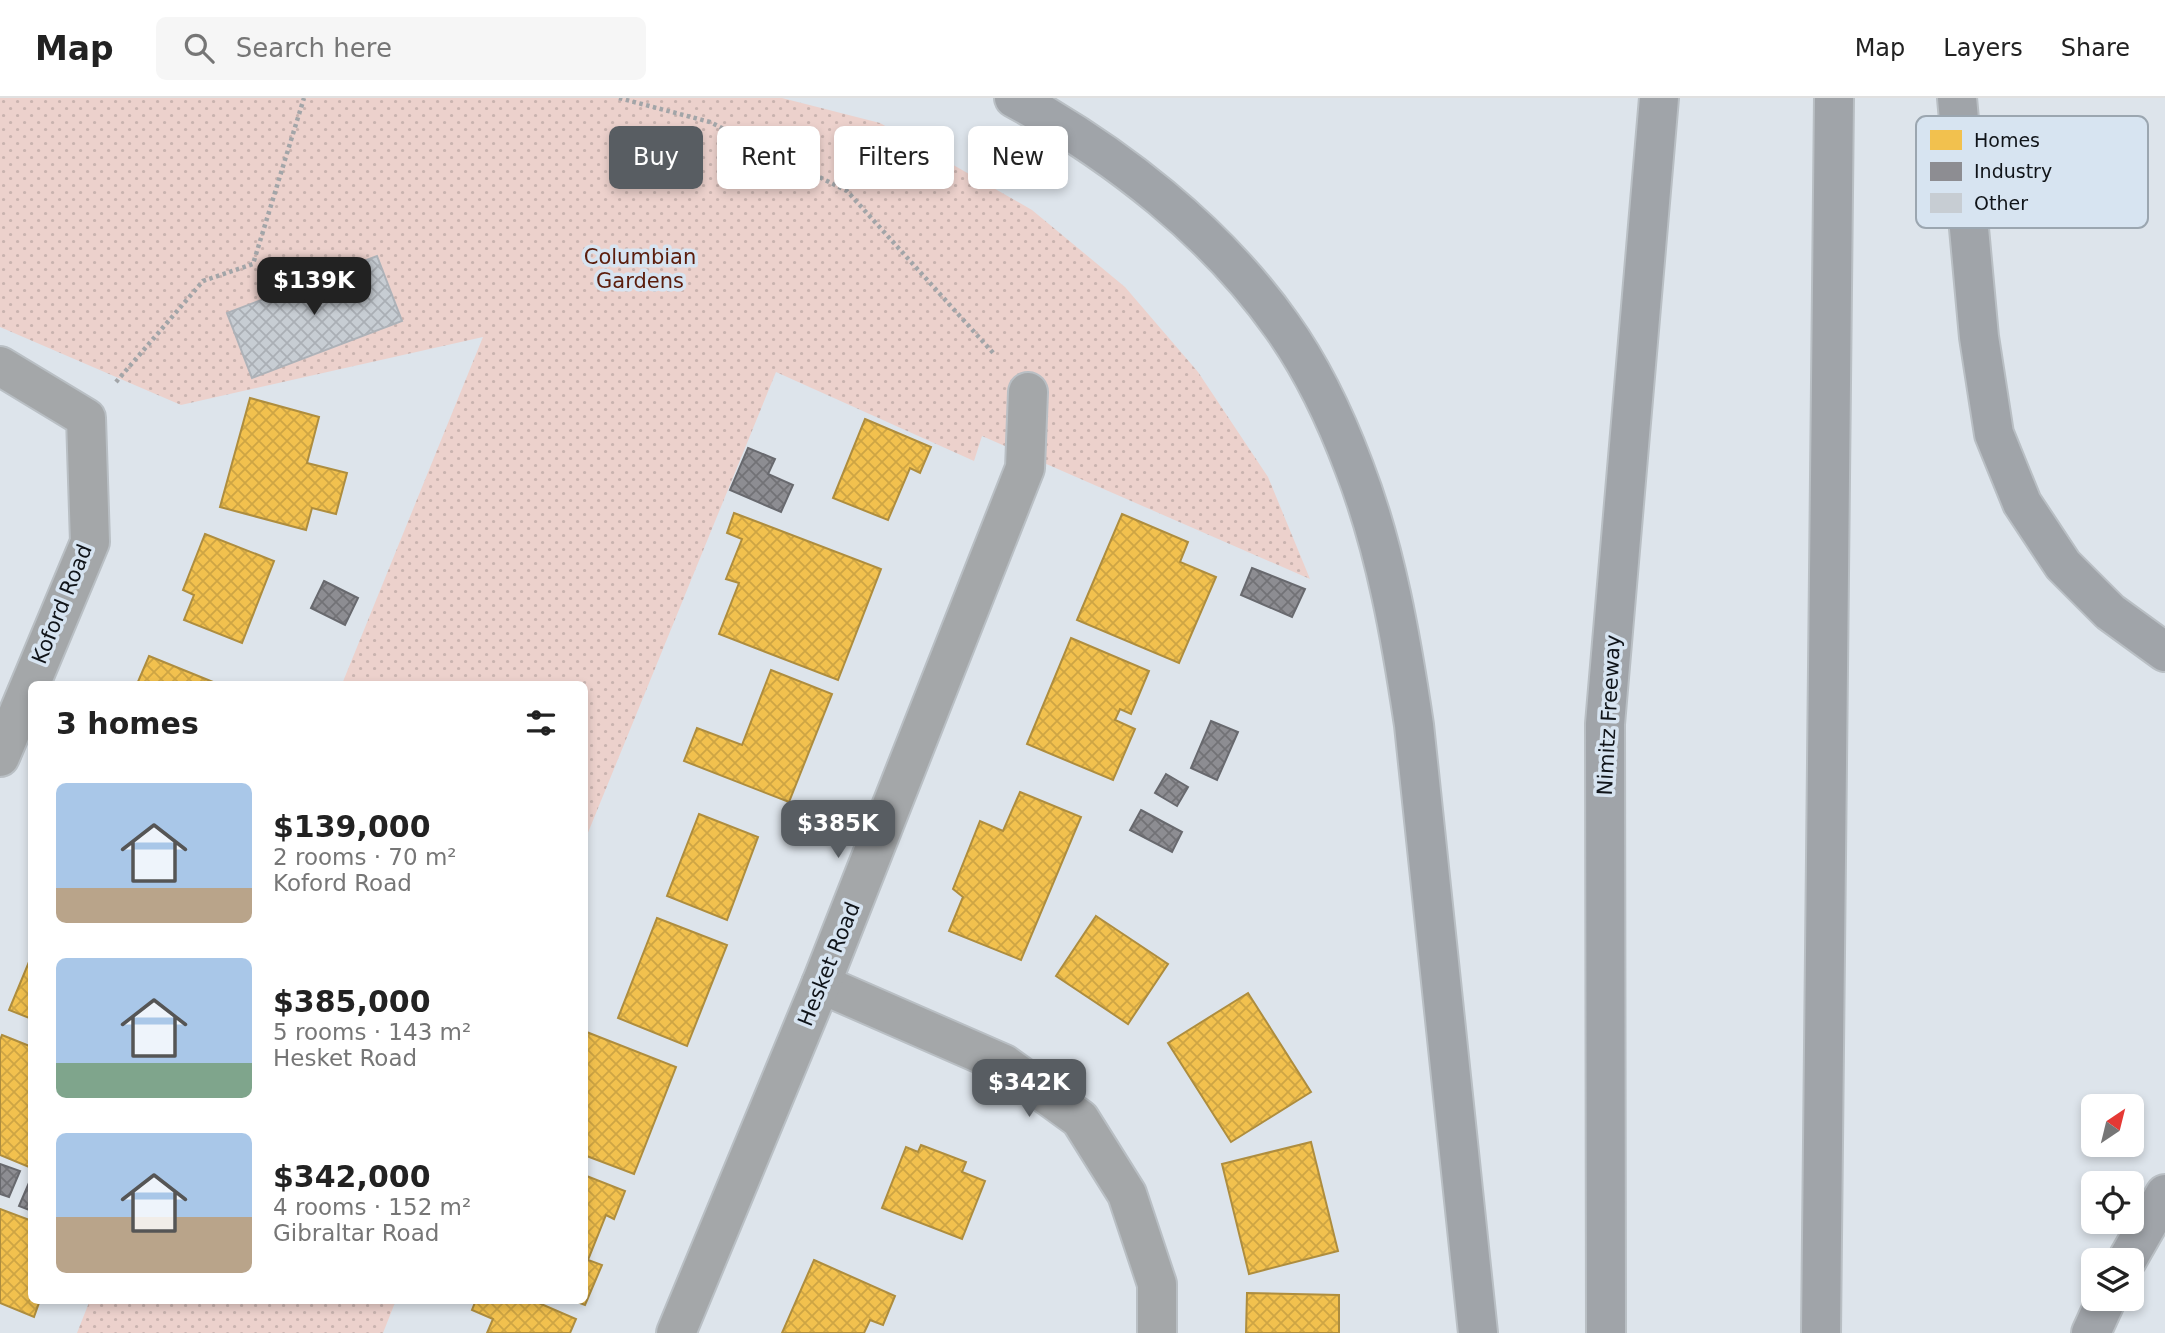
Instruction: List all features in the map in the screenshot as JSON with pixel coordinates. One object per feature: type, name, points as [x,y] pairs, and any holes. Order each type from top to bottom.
[{"type":"highway","points":[[1014,98],[1100,150],[1170,206],[1231,263],[1282,327],[1322,394],[1354,468],[1379,547],[1400,637],[1414,725],[1478,1333]]},
{"type":"highway","name":"Nimitz Freeway","points":[[1606,1333],[1605,724],[1659,98]]},
{"type":"highway","points":[[1821,1333],[1834,98]]},
{"type":"highway","points":[[1957,98],[1959,116]]},
{"type":"highway","points":[[1969,228],[1979,337],[1994,434],[2022,503],[2063,565],[2110,612],[2165,652]]},
{"type":"highway","points":[[2134,1248],[2165,1194]]},
{"type":"highway","points":[[2091,1333],[2102,1311]]},
{"type":"street","points":[[0,366],[86,418]]},
{"type":"street","name":"Hesket Road","points":[[676,1333],[821,984],[1026,468],[1028,392]]},
{"type":"street","name":"Koford Road","points":[[32,681],[90,542],[86,418]]},
{"type":"street","name":"Koford Road","points":[[0,757],[28,690]]},
{"type":"street","points":[[821,984],[1004,1065],[1080,1119],[1127,1194],[1157,1284],[1157,1333]]},
{"type":"path","points":[[86,418],[203,281],[253,264],[304,98]]},
{"type":"path","points":[[619,98],[710,122],[847,191],[1028,392]]},
{"type":"green space","name":"Columbian Gardens","points":[[0,98],[782,98],[885,126],[834,126],[834,189],[954,189],[954,165],[968,173],[968,189],[995,189],[1032,210],[1125,287],[1198,372],[1268,477],[1310,579],[982,436],[974,461],[776,372],[588,833],[588,681],[343,681],[483,337],[181,405],[0,327]]},
{"type":"green space","points":[[88,1304],[394,1304],[383,1333],[77,1333]]},
{"type":"building: Homes","points":[[250,398],[319,417],[307,463],[347,473],[336,514],[312,508],[306,530],[220,507]]},
{"type":"building: Homes","points":[[865,419],[931,447],[920,473],[910,468],[888,520],[833,498]]},
{"type":"building: Homes","points":[[734,513],[881,569],[838,680],[719,634],[739,583],[726,579],[742,539],[727,533]]},
{"type":"building: Homes","points":[[1122,514],[1188,542],[1180,562],[1216,577],[1179,663],[1077,620]]},
{"type":"building: Homes","points":[[205,534],[274,561],[242,643],[184,620],[194,595],[183,590]]},
{"type":"building: Homes","points":[[1071,638],[1149,671],[1131,714],[1120,709],[1115,720],[1135,729],[1113,780],[1027,744]]},
{"type":"building: Homes","points":[[149,656],[211,681],[138,681]]},
{"type":"building: Homes","points":[[771,670],[832,694],[789,802],[684,761],[697,728],[742,745]]},
{"type":"building: Homes","points":[[1020,792],[1081,817],[1021,960],[949,931],[963,897],[953,889],[980,821],[1003,831]]},
{"type":"building: Homes","points":[[699,814],[758,837],[727,920],[667,896]]},
{"type":"building: Homes","points":[[1096,916],[1168,964],[1128,1024],[1056,976]]},
{"type":"building: Homes","points":[[657,918],[727,945],[687,1046],[618,1018]]},
{"type":"building: Homes","points":[[28,964],[28,1017],[9,1010]]},
{"type":"building: Homes","points":[[1248,993],[1311,1092],[1231,1142],[1168,1043]]},
{"type":"building: Homes","points":[[588,1033],[676,1067],[634,1174],[588,1157]]},
{"type":"building: Homes","points":[[2,1035],[28,1045],[28,1167],[0,1155]]},
{"type":"building: Homes","points":[[1311,1142],[1338,1251],[1249,1274],[1222,1164]]},
{"type":"building: Homes","points":[[921,1145],[966,1162],[962,1172],[985,1181],[962,1239],[882,1208],[906,1147],[918,1152]]},
{"type":"building: Homes","points":[[588,1177],[625,1191],[614,1219],[606,1215],[588,1260]]},
{"type":"building: Homes","points":[[0,1209],[28,1220],[28,1304],[39,1304],[34,1317],[0,1303]]},
{"type":"building: Homes","points":[[588,1260],[602,1265],[588,1298]]},
{"type":"building: Homes","points":[[814,1260],[895,1296],[883,1325],[870,1320],[864,1333],[782,1333]]},
{"type":"building: Homes","points":[[1247,1293],[1339,1295],[1339,1333],[1246,1333]]},
{"type":"building: Homes","points":[[474,1304],[541,1304],[576,1319],[570,1333],[487,1333],[493,1319],[472,1310]]},
{"type":"building: Industry","points":[[748,448],[775,459],[768,474],[793,485],[781,512],[730,490]]},
{"type":"building: Industry","points":[[1252,568],[1305,589],[1292,617],[1241,595]]},
{"type":"building: Industry","points":[[324,581],[358,598],[345,625],[311,608]]},
{"type":"building: Industry","points":[[1211,721],[1238,732],[1217,780],[1191,768]]},
{"type":"building: Industry","points":[[1166,774],[1188,787],[1177,806],[1155,793]]},
{"type":"building: Industry","points":[[1141,810],[1182,832],[1172,852],[1130,830]]},
{"type":"building: Industry","points":[[0,1164],[20,1171],[9,1197],[0,1194]]},
{"type":"building: Industry","points":[[28,1185],[28,1209],[19,1206]]},
{"type":"building: Other","points":[[377,256],[402,321],[252,378],[227,313]]}]
